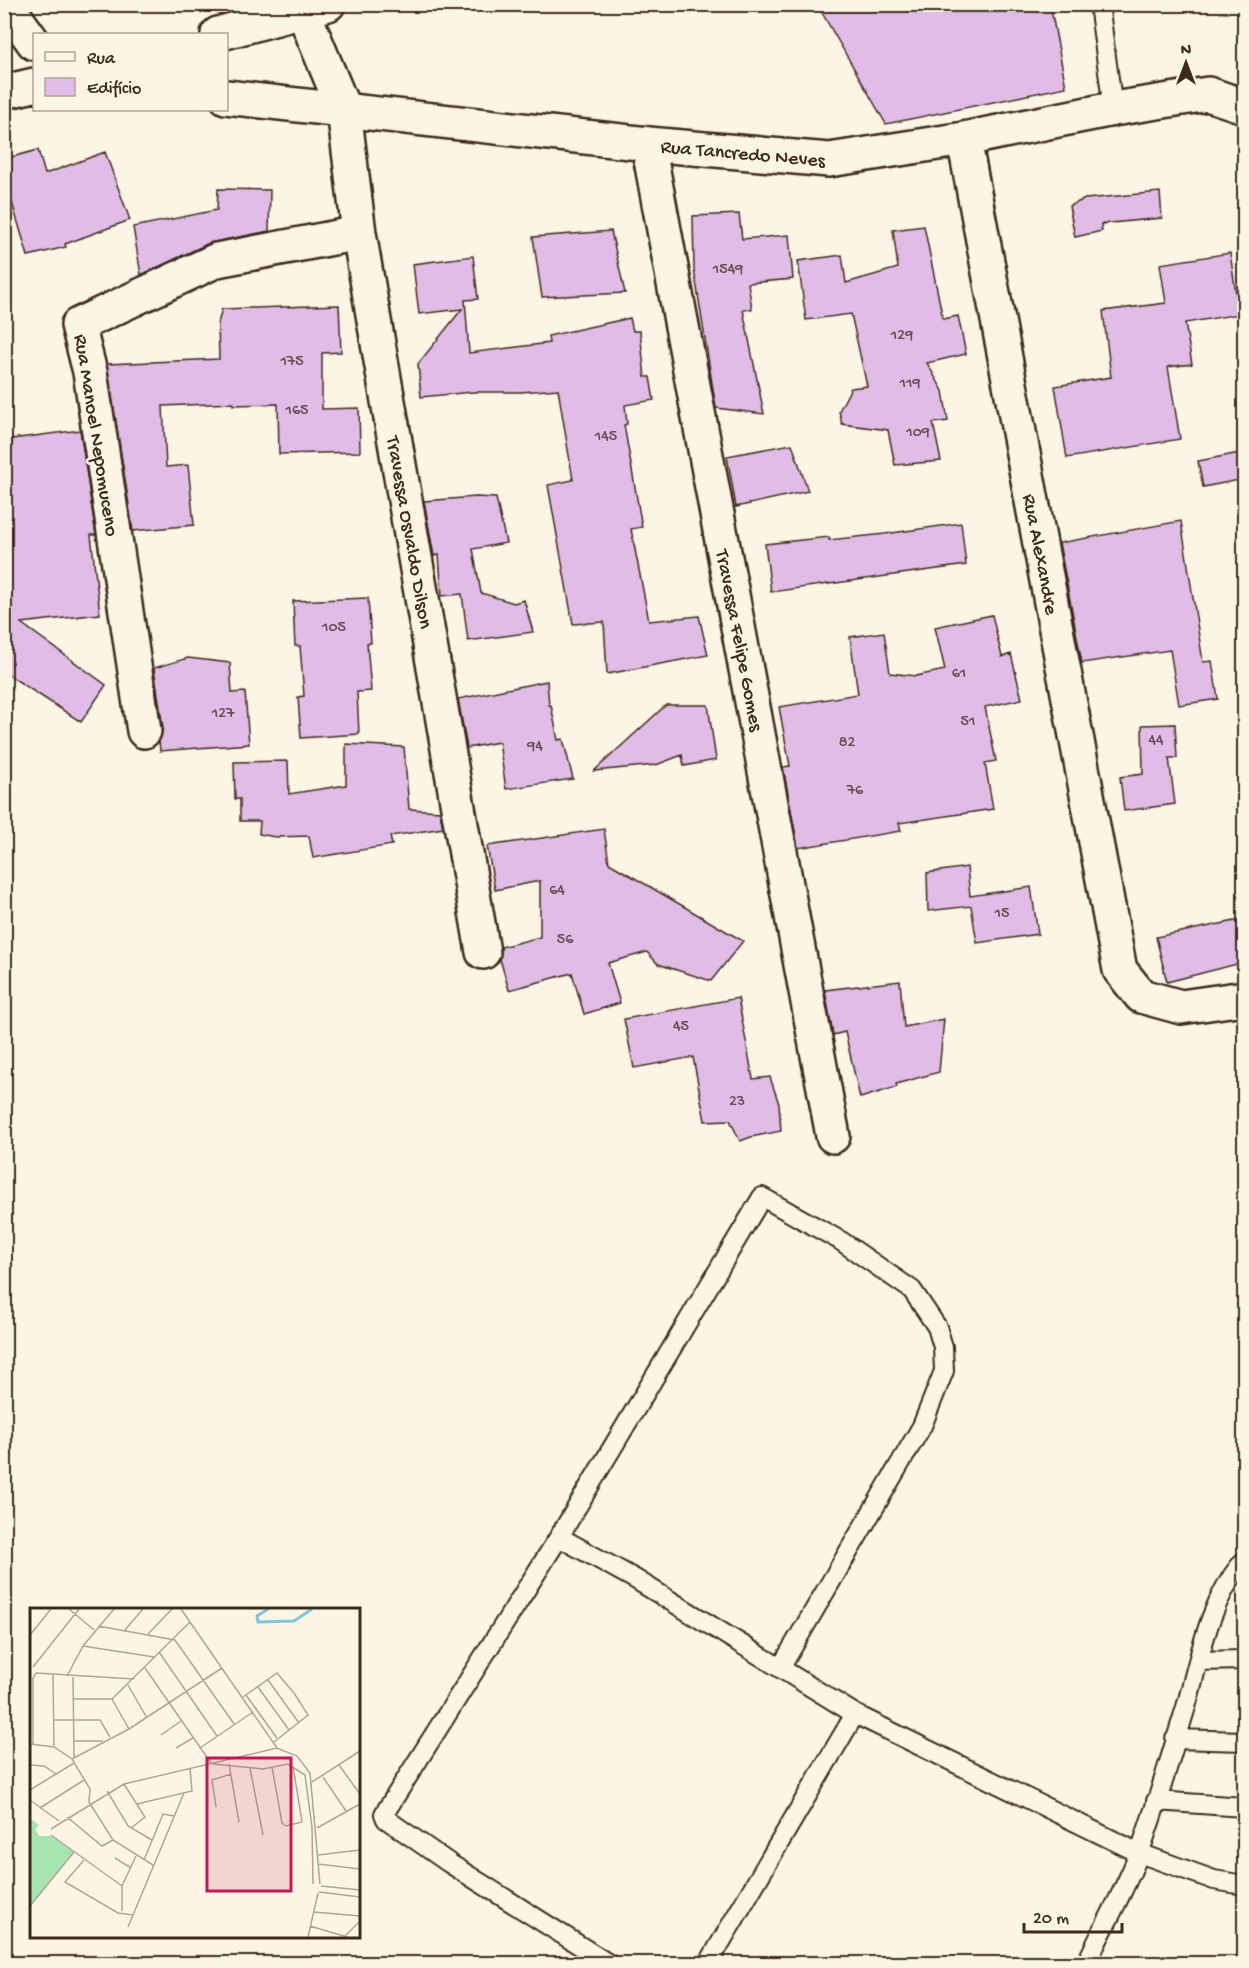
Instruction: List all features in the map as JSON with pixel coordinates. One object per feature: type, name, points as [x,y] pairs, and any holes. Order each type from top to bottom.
[{"type":"street","points":[[6,4],[33,42]]},
{"type":"street","points":[[222,33],[315,8],[344,110]]},
{"type":"street","points":[[4,92],[33,85]]},
{"type":"street","name":"Rua Tancredo Neves","points":[[228,97],[648,144],[829,160],[964,139],[1113,109],[1208,94],[1245,106]]},
{"type":"street","name":"Travessa Osvaldo Dilson","points":[[344,110],[359,233],[483,952]]},
{"type":"street","name":"Rua Alexandre","points":[[964,139],[1120,970],[1141,996],[1181,1007],[1245,998]]},
{"type":"street","name":"Travessa Felipe Gomes","points":[[648,144],[833,1136]]},
{"type":"street","name":"Rua Manoel Nepomuceno","points":[[144,731],[90,372],[78,325],[217,260],[359,233]]},
{"type":"lane","points":[[1099,4],[1113,109]]},
{"type":"lane","points":[[609,1964],[449,1863],[386,1819],[384,1814],[559,1537],[762,1197],[841,1241],[912,1290],[937,1327],[943,1347],[945,1371],[922,1426],[780,1667]]},
{"type":"lane","points":[[559,1537],[780,1667],[855,1714],[1139,1853],[1214,1880],[1245,1885]]},
{"type":"lane","points":[[1086,1964],[1139,1853],[1219,1596],[1231,1576],[1242,1563],[1245,1563]]},
{"type":"lane","points":[[1198,1661],[1245,1660]]},
{"type":"lane","points":[[708,1964],[855,1714]]},
{"type":"lane","points":[[1175,1739],[1245,1742]]},
{"type":"lane","points":[[1156,1802],[1245,1807]]},
{"type":"building","points":[[817,4],[1050,4],[1066,87],[886,124]]},
{"type":"building","points":[[38,150],[45,174],[105,152],[130,220],[65,244],[66,247],[28,256],[4,176],[4,159]]},
{"type":"building","points":[[218,189],[270,190],[269,231],[209,243],[141,275],[133,227],[217,210]]},
{"type":"building","points":[[1160,192],[1162,218],[1101,224],[1102,231],[1075,237],[1069,206],[1085,199]]},
{"type":"building","points":[[739,214],[742,239],[789,235],[793,279],[748,283],[752,309],[743,310],[764,414],[716,408],[694,269],[693,216]]},
{"type":"building","points":[[924,226],[943,319],[958,316],[966,354],[927,363],[943,391],[948,421],[933,423],[941,461],[895,465],[888,430],[842,424],[839,411],[851,388],[867,386],[851,314],[806,320],[798,261],[842,255],[846,283],[898,268],[893,230]]},
{"type":"building","points":[[611,231],[625,293],[542,297],[533,237]]},
{"type":"building","points":[[1230,253],[1239,314],[1185,323],[1192,364],[1168,367],[1180,439],[1067,458],[1055,386],[1111,377],[1103,311],[1166,303],[1160,264]]},
{"type":"building","points":[[473,256],[478,299],[465,300],[469,353],[549,343],[548,336],[630,318],[633,331],[640,331],[645,377],[650,377],[654,400],[625,405],[627,424],[624,425],[642,527],[631,529],[649,621],[699,616],[708,655],[607,674],[604,622],[573,624],[548,485],[573,480],[558,389],[472,392],[421,397],[418,364],[462,309],[419,314],[413,264]]},
{"type":"building","points":[[339,305],[341,352],[322,353],[322,409],[359,408],[360,452],[279,454],[278,404],[163,406],[166,467],[188,465],[194,525],[133,531],[107,364],[219,359],[218,323],[222,309]]},
{"type":"building","points":[[80,430],[96,535],[91,535],[100,614],[21,623],[106,685],[81,722],[4,672],[4,440]]},
{"type":"building","points":[[792,444],[808,491],[736,507],[727,456]]},
{"type":"building","points":[[1245,452],[1245,479],[1203,487],[1198,461]]},
{"type":"building","points":[[476,497],[496,498],[506,543],[473,549],[481,593],[514,603],[524,600],[533,632],[468,641],[462,594],[442,596],[439,555],[434,556],[424,501]]},
{"type":"building","points":[[1181,521],[1203,662],[1212,661],[1218,699],[1179,705],[1170,650],[1082,663],[1059,543]]},
{"type":"building","points":[[961,523],[966,565],[771,592],[765,544],[885,534]]},
{"type":"building","points":[[368,598],[371,643],[367,643],[371,691],[357,692],[359,734],[301,738],[298,697],[304,696],[300,646],[295,646],[293,601]]},
{"type":"building","points":[[992,615],[1002,657],[1011,654],[1022,699],[985,707],[996,761],[985,763],[993,809],[899,823],[901,831],[798,848],[783,767],[790,766],[779,707],[858,694],[850,637],[884,632],[890,673],[916,676],[945,670],[935,627]]},
{"type":"building","points":[[188,658],[230,663],[232,693],[245,692],[249,744],[160,751],[159,741],[163,728],[154,668]]},
{"type":"building","points":[[547,681],[549,705],[551,705],[558,740],[563,739],[573,779],[506,789],[499,742],[467,748],[458,699]]},
{"type":"building","points":[[666,705],[708,705],[716,760],[684,766],[682,755],[656,765],[594,771]]},
{"type":"building","points":[[1175,724],[1177,758],[1169,758],[1175,804],[1124,811],[1120,777],[1143,774],[1142,725]]},
{"type":"building","points":[[346,744],[404,747],[409,809],[440,811],[443,828],[390,836],[392,845],[313,858],[309,836],[275,837],[259,834],[260,821],[240,821],[240,799],[235,799],[234,762],[288,761],[289,794],[346,785]]},
{"type":"building","points":[[604,829],[609,863],[743,941],[711,981],[658,964],[647,952],[608,963],[620,1003],[584,1014],[572,973],[509,990],[500,959],[501,947],[540,937],[540,881],[495,890],[487,846]]},
{"type":"building","points":[[967,867],[970,896],[1031,887],[1038,934],[977,943],[971,906],[928,911],[927,873]]},
{"type":"building","points":[[1245,919],[1245,962],[1167,982],[1156,937]]},
{"type":"building","points":[[900,981],[904,1027],[944,1019],[939,1072],[896,1084],[897,1087],[860,1098],[845,1032],[833,1035],[825,990]]},
{"type":"building","points":[[738,998],[753,1079],[770,1077],[779,1104],[781,1131],[740,1141],[730,1120],[705,1121],[693,1057],[634,1068],[624,1019]]}]
